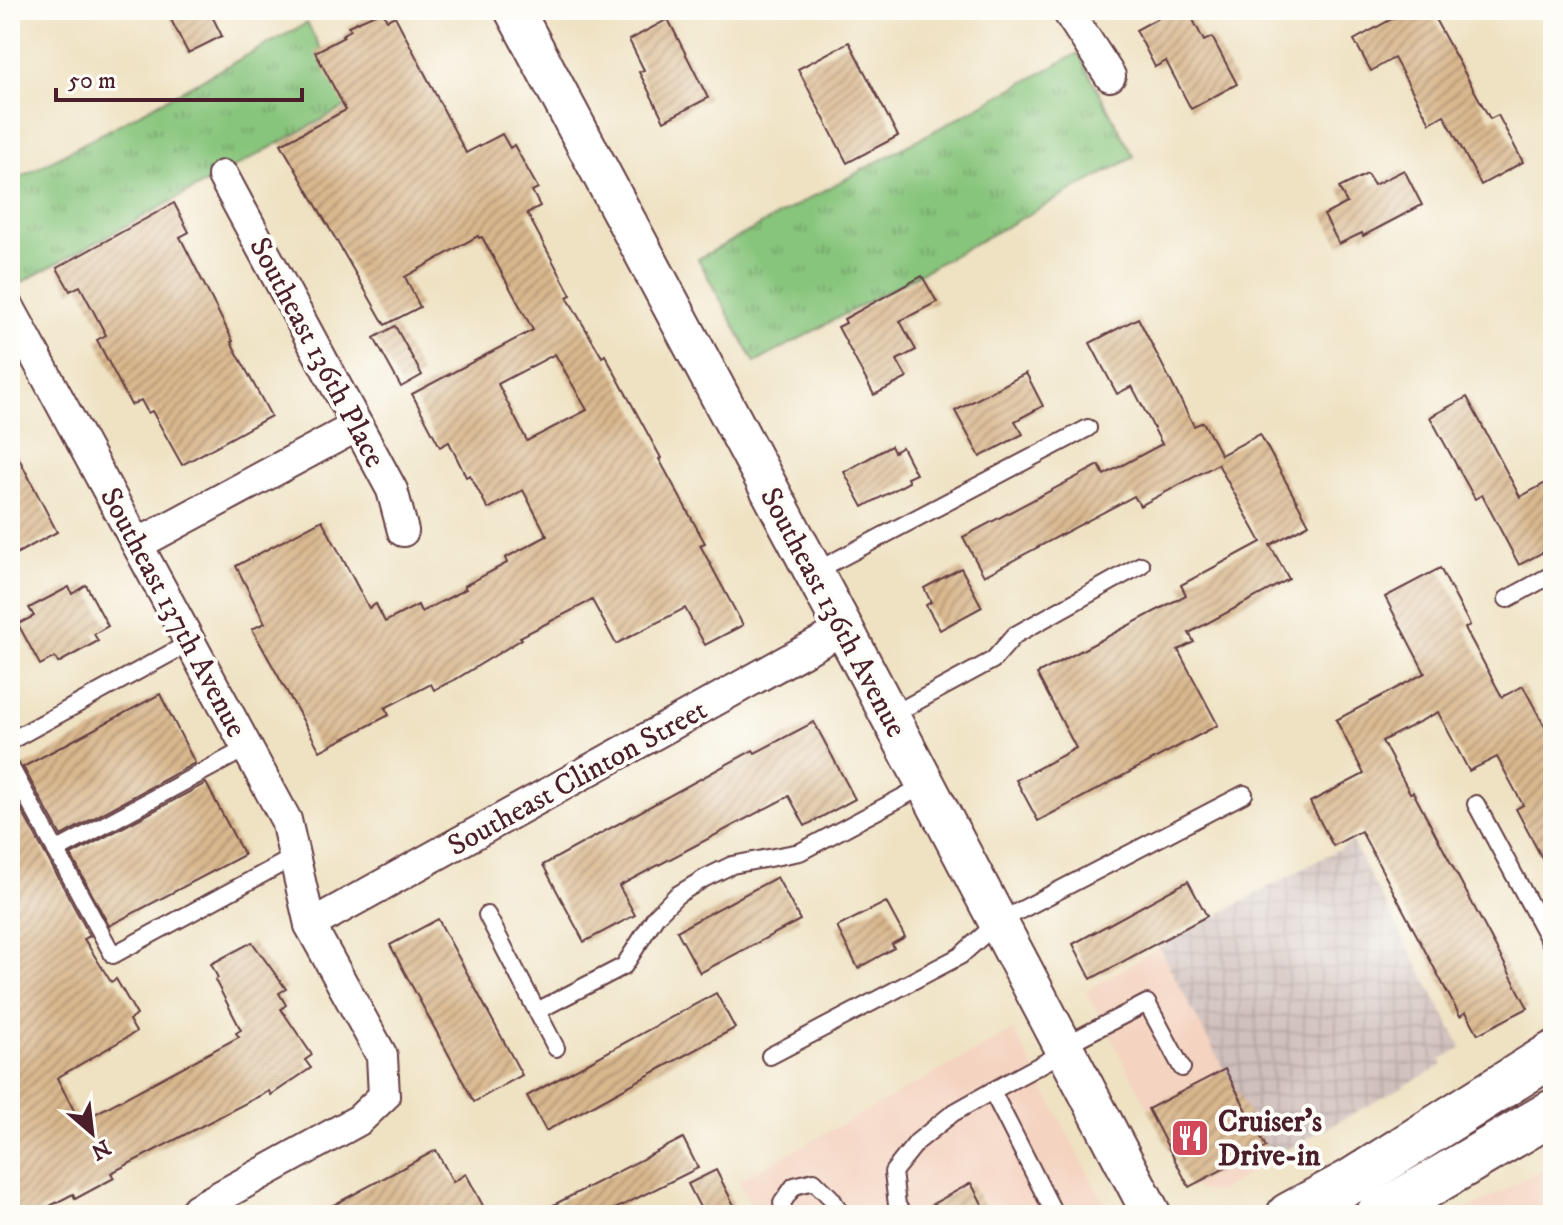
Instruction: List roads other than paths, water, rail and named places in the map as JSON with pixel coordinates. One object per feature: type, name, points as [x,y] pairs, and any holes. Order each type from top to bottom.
[{"type":"main road","points":[[1289,1215],[1350,1182],[1553,1054]]},
{"type":"main road","points":[[1378,1215],[1553,1112]]},
{"type":"street","name":"Southeast 136th Avenue","points":[[514,10],[1152,1215]]},
{"type":"street","points":[[1067,10],[1110,76]]},
{"type":"street","name":"Southeast 136th Place","points":[[223,176],[392,490],[403,531]]},
{"type":"street","name":"Southeast 137th Avenue","points":[[10,309],[286,820],[310,925],[382,1056],[384,1096],[359,1120],[197,1209],[192,1215]]},
{"type":"street","points":[[138,544],[357,426]]},
{"type":"street","name":"Southeast Clinton Street","points":[[310,925],[844,629]]},
{"type":"lane","points":[[814,572],[1088,428]]},
{"type":"lane","points":[[890,716],[993,660],[1015,635],[1141,565]]},
{"type":"lane","points":[[1507,599],[1553,574]]},
{"type":"lane","points":[[10,741],[191,642]]},
{"type":"lane","points":[[56,851],[247,748]]},
{"type":"lane","points":[[10,766],[113,955],[294,857]]},
{"type":"lane","points":[[537,1011],[624,966],[656,916],[677,895],[705,878],[732,865],[800,852],[925,785]]},
{"type":"lane","points":[[770,1056],[960,956],[998,922],[1244,794]]},
{"type":"lane","points":[[1476,804],[1553,947]]},
{"type":"lane","points":[[487,915],[556,1048]]},
{"type":"lane","points":[[903,1215],[897,1205],[893,1172],[917,1142],[953,1113],[1147,1003],[1182,1068]]},
{"type":"lane","points":[[992,1091],[1055,1215]]},
{"type":"lane","points":[[784,1215],[782,1203],[794,1186],[814,1181],[832,1199],[841,1215]]},
{"type":"place","name":"Cruiser's Drive-in","points":[[1190,1138]]}]
